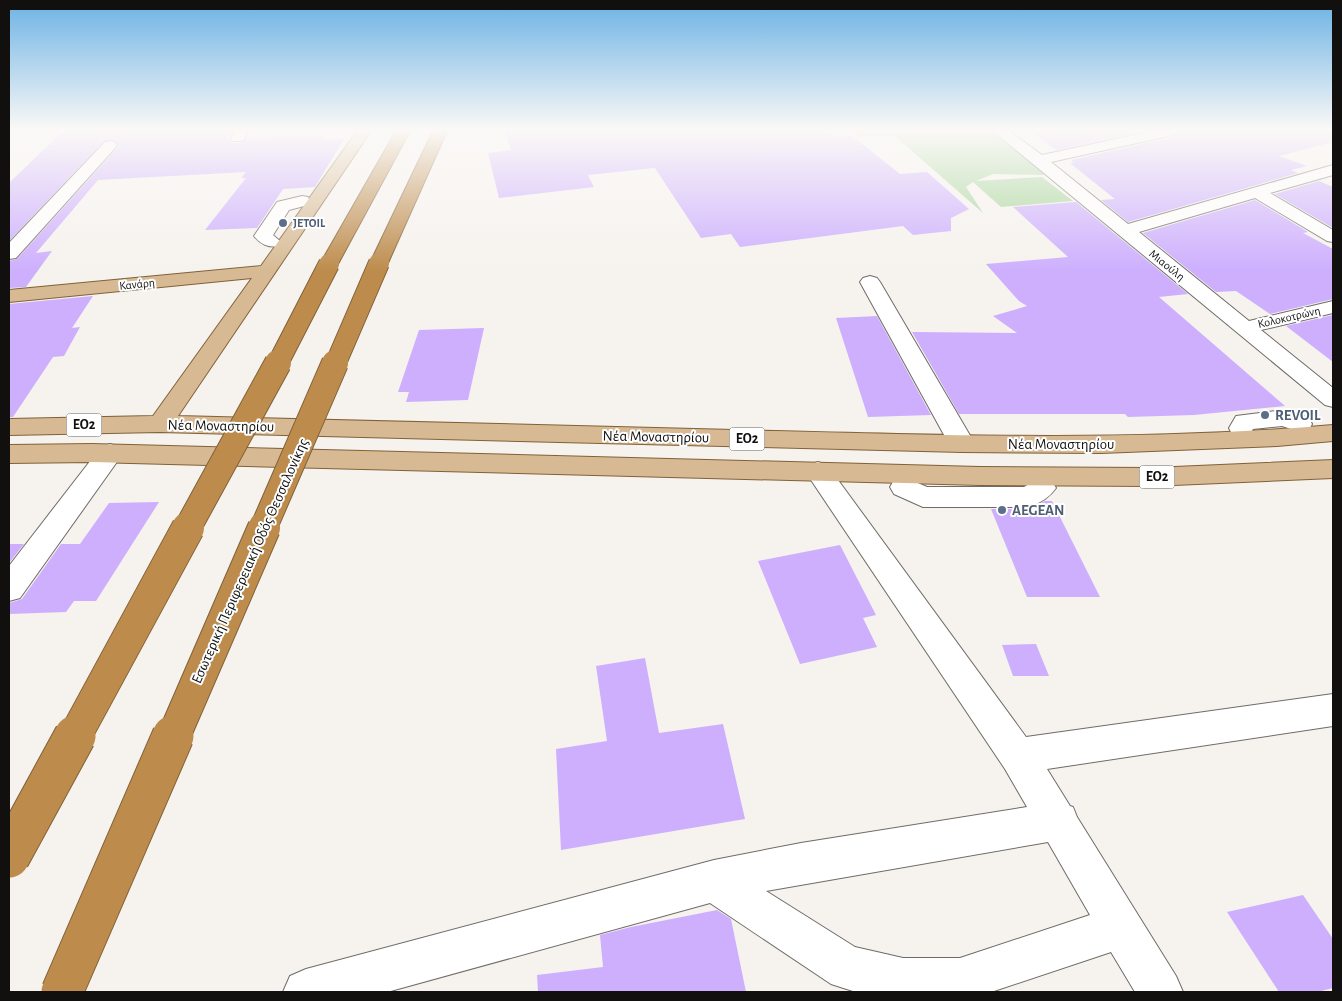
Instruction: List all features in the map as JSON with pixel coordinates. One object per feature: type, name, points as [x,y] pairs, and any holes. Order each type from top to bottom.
[{"type":"highway","points":[[9,857],[377,178]]},
{"type":"highway","name":"Εσωτερική Περιφερειακή Οδός Θεσσαλονίκης","points":[[62,992],[379,264],[419,178]]},
{"type":"main road","points":[[160,424],[265,271],[310,199],[327,178]]},
{"type":"main road","name":"Κανάρη","points":[[9,296],[265,271]]},
{"type":"main road","name":"Νέα Μοναστηρίου","points":[[9,426],[160,424],[962,444],[1101,445],[1277,438],[1333,433]]},
{"type":"main road","name":"Νέα Μοναστηρίου","points":[[9,454],[110,453],[980,476],[1151,477],[1333,469]]},
{"type":"street","points":[[9,254],[80,178]]},
{"type":"street","name":"Μιαούλη","points":[[1060,178],[1333,400]]},
{"type":"street","points":[[1124,231],[1308,178]]},
{"type":"street","points":[[1258,193],[1333,237]]},
{"type":"street","points":[[272,242],[263,236],[283,206],[310,199]]},
{"type":"street","points":[[870,282],[962,444]]},
{"type":"street","name":"Κολοκοτρώνη","points":[[1246,328],[1333,307]]},
{"type":"street","points":[[1241,428],[1245,422],[1284,418],[1300,424]]},
{"type":"street","points":[[9,589],[110,453]]},
{"type":"street","points":[[818,471],[1018,756],[1059,821],[1160,992]]},
{"type":"street","points":[[904,487],[923,497],[1029,497],[1042,488]]},
{"type":"street","points":[[1018,756],[1333,710]]},
{"type":"street","points":[[306,992],[714,881],[801,863],[1059,821]]},
{"type":"street","points":[[714,881],[847,968],[903,980],[960,980],[1121,927]]},
{"type":"green space","points":[[943,178],[984,178],[976,181],[1043,178],[1073,201],[1001,207],[973,182],[966,187],[983,213]]},
{"type":"building","points":[[14,178],[69,178],[9,241],[9,183]]},
{"type":"building","points":[[90,178],[140,178],[98,180],[36,253],[52,251],[26,287],[9,288],[9,261],[17,259]]},
{"type":"building","points":[[241,178],[321,178],[315,187],[283,189],[257,228],[205,230],[246,178]]},
{"type":"building","points":[[494,178],[589,178],[594,187],[499,198]]},
{"type":"building","points":[[661,178],[933,178],[969,209],[951,218],[951,231],[913,235],[903,226],[740,247],[731,234],[701,238]]},
{"type":"building","points":[[1088,178],[1282,178],[1128,222],[1101,200],[1115,199]]},
{"type":"building","points":[[1319,181],[1333,187],[1333,228],[1275,194]]},
{"type":"building","points":[[1255,200],[1308,232],[1303,233],[1333,249],[1333,299],[1270,314],[1236,291],[1216,292],[1143,233]]},
{"type":"building","points":[[1076,202],[1188,294],[1159,297],[1285,406],[1194,415],[1128,417],[1125,414],[959,414],[912,332],[1017,333],[993,316],[1027,306],[1019,301],[986,264],[1068,257],[1013,207]]},
{"type":"building","points":[[93,296],[72,328],[80,327],[64,356],[53,357],[13,417],[9,417],[9,304]]},
{"type":"building","points":[[1333,315],[1333,362],[1286,326]]},
{"type":"building","points":[[877,316],[931,415],[868,417],[836,318]]},
{"type":"building","points":[[484,328],[468,400],[406,402],[409,392],[398,392],[419,330]]},
{"type":"building","points":[[1045,501],[1052,501],[1100,597],[1027,597],[991,509],[1029,509]]},
{"type":"building","points":[[159,502],[96,601],[74,601],[66,612],[9,614],[9,603],[22,599],[61,544],[80,544],[109,503]]},
{"type":"building","points":[[9,544],[24,544],[9,563]]},
{"type":"building","points":[[840,545],[876,615],[863,618],[877,647],[800,664],[758,561]]},
{"type":"building","points":[[1036,644],[1049,676],[1013,676],[1002,645]]},
{"type":"building","points":[[645,658],[659,733],[723,724],[745,819],[561,850],[556,749],[607,741],[596,666]]},
{"type":"building","points":[[1303,895],[1333,939],[1333,988],[1317,992],[1279,992],[1227,912]]},
{"type":"building","points":[[717,910],[731,919],[746,992],[538,992],[537,975],[603,967],[600,935]]},
{"type":"place","name":"JETOIL","points":[[283,223]]},
{"type":"place","name":"REVOIL","points":[[1265,415]]},
{"type":"place","name":"AEGEAN","points":[[1002,510]]}]
